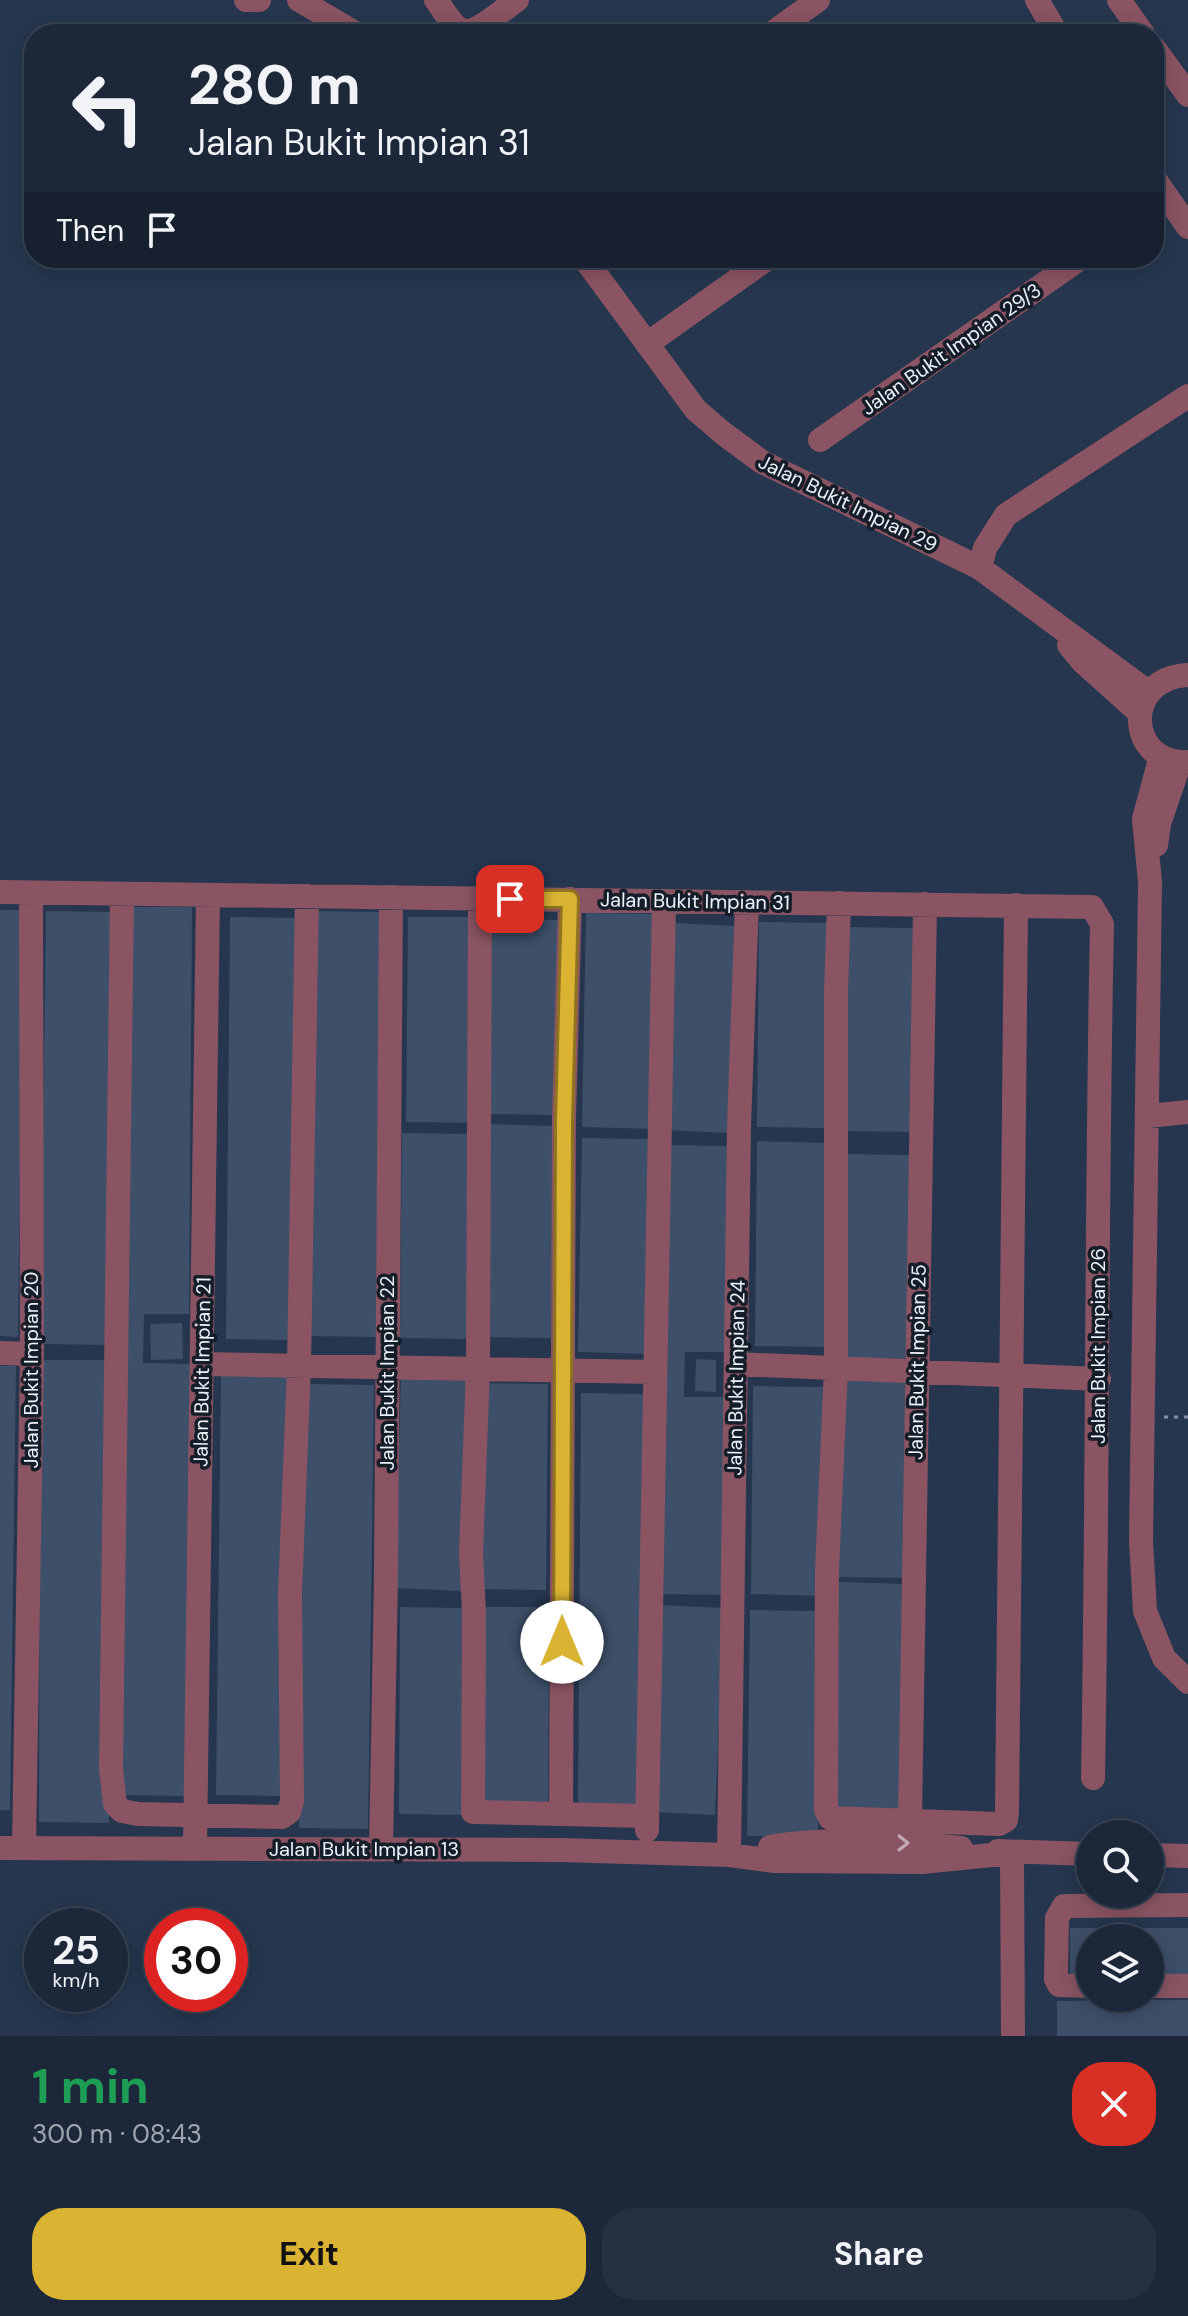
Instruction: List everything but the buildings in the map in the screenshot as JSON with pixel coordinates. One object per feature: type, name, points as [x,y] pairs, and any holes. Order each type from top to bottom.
[{"type":"street","points":[[246,0],[259,0]]},
{"type":"street","points":[[299,0],[340,24]]},
{"type":"street","points":[[436,0],[454,24]]},
{"type":"street","points":[[483,24],[517,0]]},
{"type":"street","points":[[785,24],[818,0]]},
{"type":"street","points":[[1037,0],[1051,24]]},
{"type":"street","points":[[1119,0],[1136,24]]},
{"type":"street","points":[[1164,62],[1188,95]]},
{"type":"street","points":[[1164,200],[1188,227]]},
{"type":"street","name":"Jalan Bukit Impian 29","points":[[591,268],[696,410],[762,462],[980,568],[1042,612],[1083,662],[1144,702]]},
{"type":"street","points":[[647,344],[754,268]]},
{"type":"street","name":"Jalan Bukit Impian 29/3","points":[[820,440],[1067,268]]},
{"type":"street","points":[[980,568],[985,548],[1006,515],[1188,396]]},
{"type":"street","points":[[1188,675],[1173,676],[1159,682],[1144,702],[1140,723],[1146,742],[1176,760],[1159,824],[1150,882],[1141,1541],[1145,1611],[1164,1658],[1188,1682]]},
{"type":"street","name":"Jalan Bukit Impian 31","points":[[0,892],[1084,906],[1092,907],[1099,915]]},
{"type":"street","name":"Jalan Bukit Impian 20","points":[[12,1848],[32,1354],[31,893]]},
{"type":"street","points":[[122,894],[111,1769],[115,1804],[122,1811],[138,1814],[282,1817],[289,1812],[292,1801],[290,1594],[299,1367],[307,896]]},
{"type":"street","name":"Jalan Bukit Impian 21","points":[[195,1849],[208,895]]},
{"type":"street","name":"Jalan Bukit Impian 22","points":[[381,1849],[391,897]]},
{"type":"street","points":[[480,898],[478,1369],[471,1553],[474,1614],[473,1812],[647,1816]]},
{"type":"street","points":[[561,1814],[564,1120],[570,899]]},
{"type":"street","points":[[646,1852],[664,901]]},
{"type":"street","name":"Jalan Bukit Impian 24","points":[[729,1855],[739,1126],[747,902]]},
{"type":"street","points":[[839,903],[836,993],[836,1367],[827,1585],[825,1805],[830,1818],[999,1824],[1006,1820],[1016,905]]},
{"type":"street","name":"Jalan Bukit Impian 25","points":[[910,1820],[925,904]]},
{"type":"street","name":"Jalan Bukit Impian 26","points":[[1093,1778],[1099,1379],[1098,1131],[1102,924],[1099,915]]},
{"type":"street","points":[[1148,1116],[1188,1112]]},
{"type":"street","points":[[0,1353],[32,1354]]},
{"type":"street","points":[[202,1364],[655,1372]]},
{"type":"street","points":[[736,1364],[1099,1379]]},
{"type":"street","name":"Jalan Bukit Impian 13","points":[[12,1848],[646,1852],[729,1855],[775,1861],[922,1862],[1012,1853],[1076,1854]]},
{"type":"street","points":[[1012,1853],[1013,2036]]},
{"type":"street","points":[[1164,1855],[1188,1856]]},
{"type":"street","points":[[1076,1987],[1059,1985],[1056,1979],[1057,1918],[1064,1906],[1188,1905]]},
{"type":"street","points":[[1164,1986],[1188,1986]]},
{"type":"path","points":[[1143,1417],[1188,1417]]},
{"type":"route","points":[[510,899],[570,899],[564,1120],[562,1642]]}]
